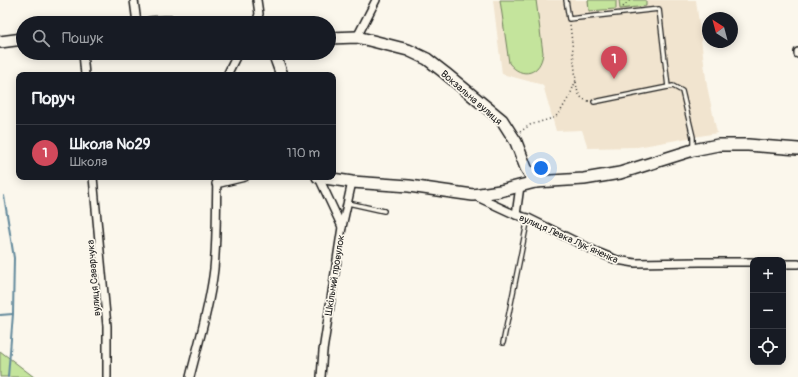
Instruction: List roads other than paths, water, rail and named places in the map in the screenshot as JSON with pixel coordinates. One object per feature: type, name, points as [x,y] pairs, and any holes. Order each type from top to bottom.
[{"type":"street","points":[[134,0],[136,16]]},
{"type":"street","points":[[258,0],[258,16]]},
{"type":"street","points":[[357,37],[376,0]]},
{"type":"street","name":"Вокзальна вулиця","points":[[336,38],[357,37],[408,50],[427,59],[445,72],[502,120],[513,137],[526,168],[535,182]]},
{"type":"street","points":[[0,42],[16,40]]},
{"type":"street","points":[[84,60],[85,72]]},
{"type":"street","points":[[228,72],[234,60]]},
{"type":"street","points":[[277,60],[281,72]]},
{"type":"street","points":[[473,195],[500,191],[535,182],[584,179],[620,173],[694,150],[718,145],[798,148]]},
{"type":"street","name":"вулиця Саварчука","points":[[93,180],[107,326],[107,377]]},
{"type":"street","points":[[190,377],[214,269],[217,236],[216,180]]},
{"type":"street","name":"Шкільний провулок","points":[[320,180],[342,228],[324,343],[321,377]]},
{"type":"street","name":"вулиця Левка Лукʼяненка","points":[[336,180],[409,186],[473,195],[516,215],[528,218],[597,252],[617,260],[634,263],[750,262]]},
{"type":"street","points":[[342,228],[352,182]]},
{"type":"street","points":[[516,215],[520,186]]},
{"type":"street","points":[[786,264],[798,264]]},
{"type":"lane","points":[[566,0],[569,19],[659,9],[668,87]]},
{"type":"lane","points":[[594,102],[673,86],[682,91],[693,137],[694,150]]},
{"type":"lane","points":[[347,203],[384,211]]},
{"type":"lane","points":[[504,343],[528,218]]},
{"type":"waterway","points":[[4,196],[14,258],[13,314],[8,377]]},
{"type":"waterway","points":[[0,315],[13,314]]},
{"type":"place","name":"Школа №29","points":[[614,79]]}]
